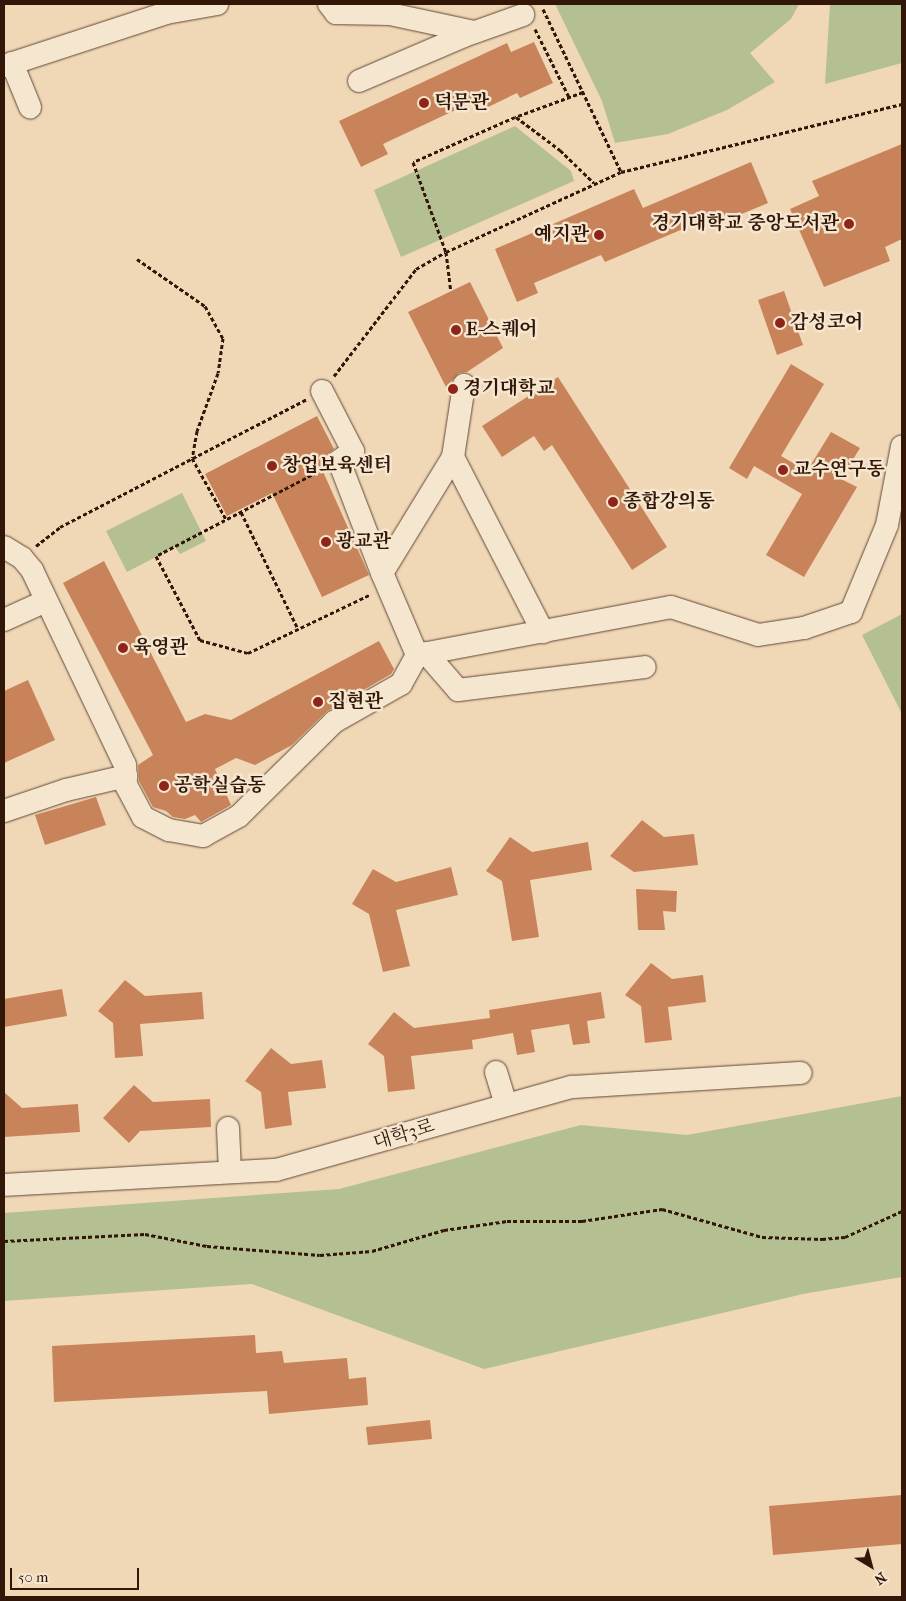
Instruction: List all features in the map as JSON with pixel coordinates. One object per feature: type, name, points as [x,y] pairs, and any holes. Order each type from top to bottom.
[{"type":"street","points":[[30,107],[8,64],[166,13],[217,4]]},
{"type":"street","points":[[329,4],[336,12],[390,14],[474,32]]},
{"type":"street","points":[[360,81],[474,32],[531,10]]},
{"type":"street","points":[[385,579],[453,456],[464,385]]},
{"type":"street","points":[[322,391],[353,451],[339,461],[385,579],[422,654],[458,690],[645,667]]},
{"type":"street","points":[[13,553],[46,601],[125,765],[126,785],[143,817],[169,830],[203,836],[239,816],[334,722],[401,684],[422,654],[671,607],[758,635],[804,628],[851,612],[894,525],[902,446]]},
{"type":"street","points":[[453,456],[543,632]]},
{"type":"street","points":[[4,620],[46,601]]},
{"type":"street","points":[[4,811],[66,790],[126,776]]},
{"type":"street","points":[[496,1072],[506,1104]]},
{"type":"street","name":"대학3로","points":[[4,1185],[230,1172],[301,1165],[506,1104],[572,1087],[608,1083],[801,1073]]},
{"type":"street","points":[[228,1128],[230,1172]]},
{"type":"path","points":[[531,10],[583,92],[621,172]]},
{"type":"path","points":[[538,32],[569,97]]},
{"type":"path","points":[[451,290],[446,252],[414,162],[515,117],[583,92]]},
{"type":"path","points":[[13,553],[322,391],[416,269],[446,252],[621,172],[902,104]]},
{"type":"path","points":[[515,117],[560,150],[594,183]]},
{"type":"path","points":[[137,259],[205,306],[224,338],[218,373],[197,431],[192,458],[226,520]]},
{"type":"path","points":[[339,461],[156,556],[200,640],[248,653],[298,629],[385,579]]},
{"type":"path","points":[[242,512],[298,629]]},
{"type":"path","points":[[4,1241],[145,1234],[207,1246],[320,1254],[372,1251],[444,1230],[507,1221],[582,1221],[662,1209],[762,1237],[822,1239],[844,1237],[902,1211]]},
{"type":"green space","points":[[555,4],[799,4],[791,19],[750,53],[775,82],[727,110],[668,134],[615,143],[602,101]]},
{"type":"green space","points":[[830,4],[902,4],[902,63],[825,84]]},
{"type":"green space","points":[[515,126],[571,171],[574,181],[401,257],[374,190]]},
{"type":"green space","points":[[182,493],[206,541],[180,554],[175,547],[127,572],[106,531]]},
{"type":"green space","points":[[902,614],[902,714],[862,635]]},
{"type":"green space","points":[[902,1096],[902,1277],[803,1294],[484,1369],[252,1284],[4,1301],[4,1213],[339,1189],[581,1125],[687,1135]]},
{"type":"building","name":"덕문관","points":[[534,42],[553,83],[520,98],[517,93],[486,108],[481,98],[383,144],[388,154],[361,167],[339,121],[507,43],[511,52]]},
{"type":"building","name":"경기대학교 중앙도서관","points":[[902,144],[902,239],[885,247],[890,261],[824,287],[790,209],[819,196],[812,181]]},
{"type":"building","name":"예지관","points":[[751,162],[768,203],[727,220],[723,212],[605,262],[601,255],[534,283],[538,293],[517,302],[495,249],[634,189],[643,208]]},
{"type":"building","name":"E-스퀘어","points":[[470,282],[503,348],[467,372],[459,373],[446,387],[408,312]]},
{"type":"building","name":"감성코어","points":[[784,291],[803,345],[777,355],[758,300]]},
{"type":"building","name":"교수연구동","points":[[791,364],[824,384],[781,456],[807,471],[831,432],[860,448],[841,479],[857,487],[804,577],[766,555],[802,494],[754,466],[747,479],[729,468]]},
{"type":"building","name":"종합강의동","points":[[558,377],[667,547],[632,570],[552,445],[544,451],[534,436],[502,457],[482,426]]},
{"type":"building","points":[[317,416],[334,449],[327,455],[326,464],[321,467],[369,575],[322,597],[272,493],[227,516],[205,474]]},
{"type":"building","points":[[104,561],[186,722],[205,714],[231,720],[379,641],[394,669],[391,674],[327,711],[292,745],[255,765],[236,758],[215,769],[231,805],[201,822],[195,815],[185,819],[173,817],[166,811],[153,807],[139,781],[138,765],[153,755],[63,583]]},
{"type":"building","points":[[28,680],[55,740],[4,763],[4,691]]},
{"type":"building","points":[[96,797],[106,825],[45,845],[35,815]]},
{"type":"building","points":[[642,820],[664,837],[694,834],[698,865],[634,872],[610,856]]},
{"type":"building","points":[[510,837],[532,852],[588,842],[592,870],[530,880],[539,937],[512,941],[502,881],[486,871]]},
{"type":"building","points":[[451,867],[458,895],[396,910],[410,966],[383,972],[369,914],[352,904],[373,869],[396,882]]},
{"type":"building","points":[[636,889],[677,891],[676,912],[663,911],[665,930],[638,930]]},
{"type":"building","points":[[651,963],[672,979],[703,975],[706,1002],[668,1007],[672,1040],[645,1043],[641,1006],[625,995]]},
{"type":"building","points":[[125,980],[145,996],[202,992],[204,1019],[140,1024],[143,1056],[115,1058],[113,1023],[98,1011]]},
{"type":"building","points":[[62,989],[67,1016],[4,1027],[4,999]]},
{"type":"building","points":[[601,992],[605,1018],[587,1021],[590,1043],[573,1045],[569,1024],[531,1030],[535,1052],[517,1055],[513,1033],[472,1040],[473,1049],[411,1056],[415,1089],[388,1092],[384,1056],[368,1044],[394,1012],[414,1028],[490,1018],[489,1010]]},
{"type":"building","points":[[271,1048],[291,1064],[322,1060],[326,1088],[288,1092],[292,1125],[265,1129],[261,1092],[245,1081]]},
{"type":"building","points":[[134,1085],[153,1102],[210,1099],[211,1127],[140,1131],[129,1143],[103,1118]]},
{"type":"building","points":[[4,1092],[22,1108],[78,1104],[80,1132],[4,1137]]},
{"type":"building","points":[[255,1335],[256,1353],[282,1351],[284,1363],[347,1358],[349,1379],[366,1377],[368,1405],[269,1414],[267,1391],[54,1402],[52,1346]]},
{"type":"building","points":[[430,1420],[432,1439],[368,1445],[366,1427]]},
{"type":"building","points":[[902,1495],[902,1544],[773,1555],[769,1506]]},
{"type":"place","name":"덕문관","points":[[424,103]]},
{"type":"place","name":"경기대학교 중앙도서관","points":[[849,224]]},
{"type":"place","name":"예지관","points":[[599,235]]},
{"type":"place","name":"감성코어","points":[[780,323]]},
{"type":"place","name":"E-스퀘어","points":[[456,330]]},
{"type":"place","name":"경기대학교","points":[[453,389]]},
{"type":"place","name":"창업보육센터","points":[[272,466]]},
{"type":"place","name":"교수연구동","points":[[783,470]]},
{"type":"place","name":"종합강의동","points":[[613,502]]},
{"type":"place","name":"광교관","points":[[326,542]]},
{"type":"place","name":"육영관","points":[[123,648]]},
{"type":"place","name":"집현관","points":[[318,702]]},
{"type":"place","name":"공학실습동","points":[[164,786]]}]
